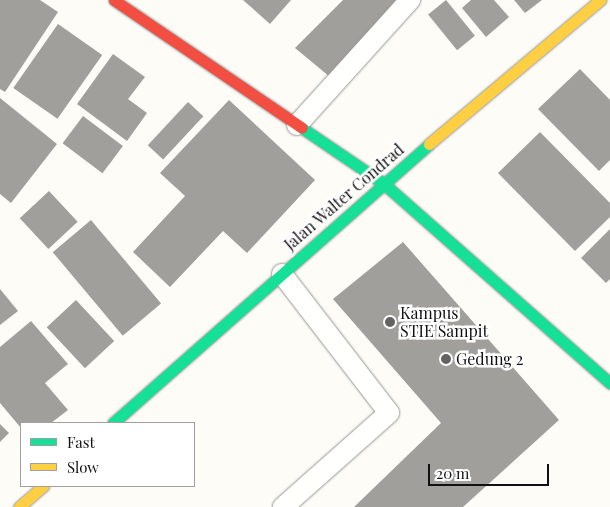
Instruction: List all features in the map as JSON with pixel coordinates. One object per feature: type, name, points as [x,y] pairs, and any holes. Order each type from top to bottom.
[{"type":"street","points":[[114,0],[383,184],[610,383]]},
{"type":"street","name":"Jalan Walter Condrad","points":[[114,422],[383,184],[600,0]]},
{"type":"street","points":[[19,507],[42,487]]},
{"type":"lane","points":[[298,125],[410,0]]},
{"type":"lane","points":[[282,274],[389,413],[283,507]]},
{"type":"building","points":[[0,0],[40,0],[58,12],[5,92],[0,89]]},
{"type":"building","points":[[243,0],[291,0],[270,24]]},
{"type":"building","points":[[343,0],[396,0],[330,77],[295,48]]},
{"type":"building","points":[[446,0],[475,36],[457,50],[428,14]]},
{"type":"building","points":[[471,0],[494,0],[509,17],[486,37],[462,8]]},
{"type":"building","points":[[514,0],[542,0],[525,13]]},
{"type":"building","points":[[58,24],[102,55],[57,119],[13,88]]},
{"type":"building","points":[[113,54],[145,77],[128,99],[147,113],[127,141],[77,104]]},
{"type":"building","points":[[580,69],[610,100],[610,160],[599,171],[538,109]]},
{"type":"building","points":[[0,98],[57,144],[11,203],[0,194]]},
{"type":"building","points":[[229,100],[315,180],[247,253],[223,231],[170,287],[133,252],[185,196],[160,173]]},
{"type":"building","points":[[188,102],[203,116],[163,159],[148,145]]},
{"type":"building","points":[[83,116],[123,146],[102,173],[63,143]]},
{"type":"building","points":[[540,132],[610,203],[610,217],[575,251],[498,173]]},
{"type":"building","points":[[49,191],[78,222],[48,249],[20,218]]},
{"type":"building","points":[[91,220],[161,303],[123,336],[53,252]]},
{"type":"building","points":[[610,229],[610,279],[606,283],[581,258]]},
{"type":"building","name":"Gedung 2","points":[[403,242],[559,420],[463,507],[354,507],[441,423],[333,299]]},
{"type":"building","points":[[0,289],[18,311],[0,325]]},
{"type":"building","points":[[76,300],[114,341],[85,368],[47,327]]},
{"type":"building","points":[[31,321],[68,364],[45,383],[68,410],[52,422],[20,422],[20,427],[0,403],[0,347]]},
{"type":"building","points":[[0,424],[9,433],[0,442]]},
{"type":"traffic: fast","points":[[302,128],[383,183],[610,383]]},
{"type":"traffic: fast","points":[[114,422],[429,144]]},
{"type":"traffic: slow","points":[[429,144],[600,0]]},
{"type":"traffic: slow","points":[[19,507],[42,487]]},
{"type":"traffic: jam","points":[[114,0],[302,128]]},
{"type":"place","name":"Kampus STIE Sampit","points":[[390,322]]},
{"type":"place","name":"Gedung 2","points":[[446,359]]}]
